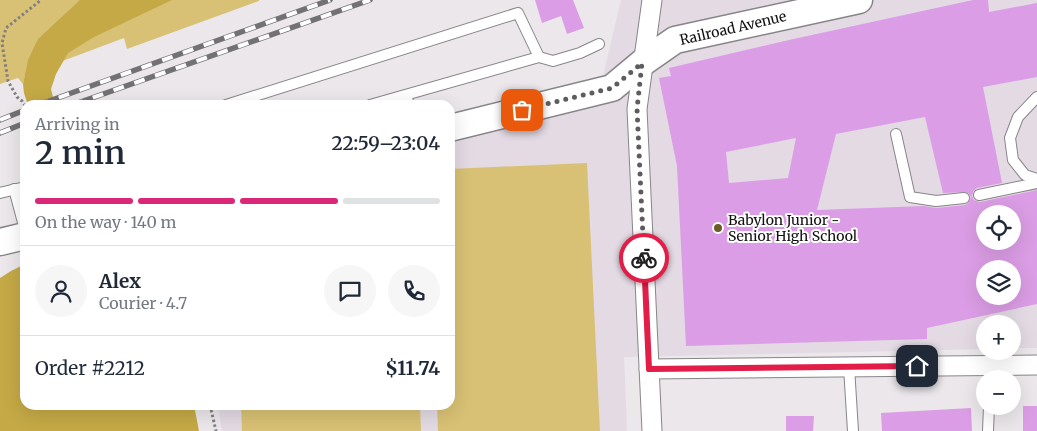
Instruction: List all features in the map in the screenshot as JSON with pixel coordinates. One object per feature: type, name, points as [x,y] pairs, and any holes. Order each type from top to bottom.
[{"type":"main road","name":"Railroad Avenue","points":[[455,127],[612,88],[642,63],[675,40],[859,0]]},
{"type":"main road","points":[[0,242],[20,237]]},
{"type":"street","points":[[652,0],[637,109],[652,431]]},
{"type":"street","points":[[1003,370],[1037,365]]},
{"type":"street","points":[[649,369],[849,367],[976,372]]},
{"type":"lane","points":[[242,100],[518,13],[539,57]]},
{"type":"lane","points":[[407,100],[539,57],[553,61],[580,53],[599,44]]},
{"type":"lane","points":[[1037,97],[1018,117],[1010,138],[1013,160],[1025,175],[1037,179]]},
{"type":"lane","points":[[896,134],[910,197],[936,201],[964,198]]},
{"type":"lane","points":[[980,195],[1037,183]]},
{"type":"lane","points":[[0,193],[20,187]]},
{"type":"lane","points":[[14,189],[20,211]]},
{"type":"lane","points":[[849,367],[853,431]]},
{"type":"lane","points":[[988,415],[988,431]]},
{"type":"path","points":[[21,100],[8,81],[2,43],[6,28],[41,0]]},
{"type":"path","points":[[211,410],[216,431]]},
{"type":"shaded area","points":[[0,0],[259,1],[127,49],[124,38],[25,75],[23,84],[18,78],[0,84]]},
{"type":"shaded area","points":[[80,0],[172,0],[94,37],[68,53],[56,74],[51,89],[54,100],[26,100],[24,93],[23,84],[28,60],[38,39]]},
{"type":"shaded area","name":"Babylon Junior - Senior High School","points":[[621,0],[1037,0],[1037,348],[1021,348],[1021,315],[976,315],[976,349],[624,357],[627,431],[222,431],[219,410],[455,410],[455,139],[597,102]]},
{"type":"shaded area","points":[[587,163],[600,431],[438,431],[437,410],[455,410],[455,169]]},
{"type":"shaded area","points":[[20,266],[20,410],[195,410],[199,431],[0,431],[0,278]]},
{"type":"shaded area","points":[[241,410],[420,410],[421,431],[242,431]]},
{"type":"building","points":[[535,0],[573,0],[584,28],[567,34],[561,16],[542,23]]},
{"type":"building","name":"Babylon Junior - Senior High School","points":[[973,0],[988,0],[989,12],[1037,3],[1037,77],[983,87],[1002,183],[977,188],[972,196],[974,200],[980,202],[1037,190],[1037,304],[987,315],[976,315],[976,317],[927,328],[927,339],[686,346],[677,166],[659,78],[671,76],[669,68]],"holes":[[[925,117],[943,193],[966,192],[971,197],[968,203],[965,205],[936,208],[924,206],[817,210],[836,134]],[[796,138],[788,178],[729,183],[726,152]]]},
{"type":"building","points":[[1023,406],[1037,406],[1037,431],[1023,431]]},
{"type":"building","points":[[971,408],[972,431],[882,431],[881,413]]},
{"type":"building","points":[[786,416],[814,416],[813,431],[786,431]]},
{"type":"railway","points":[[52,100],[330,0]]},
{"type":"railway","points":[[86,100],[370,0]]},
{"type":"railway","points":[[0,120],[20,112]]},
{"type":"railway","points":[[0,133],[20,125]]},
{"type":"way so far","points":[[522,110],[612,88],[642,63],[637,109],[644,258]]},
{"type":"place","name":"Babylon Junior - Senior High School","points":[[718,228]]},
{"type":"route","points":[[644,258],[649,369],[917,366]]}]
